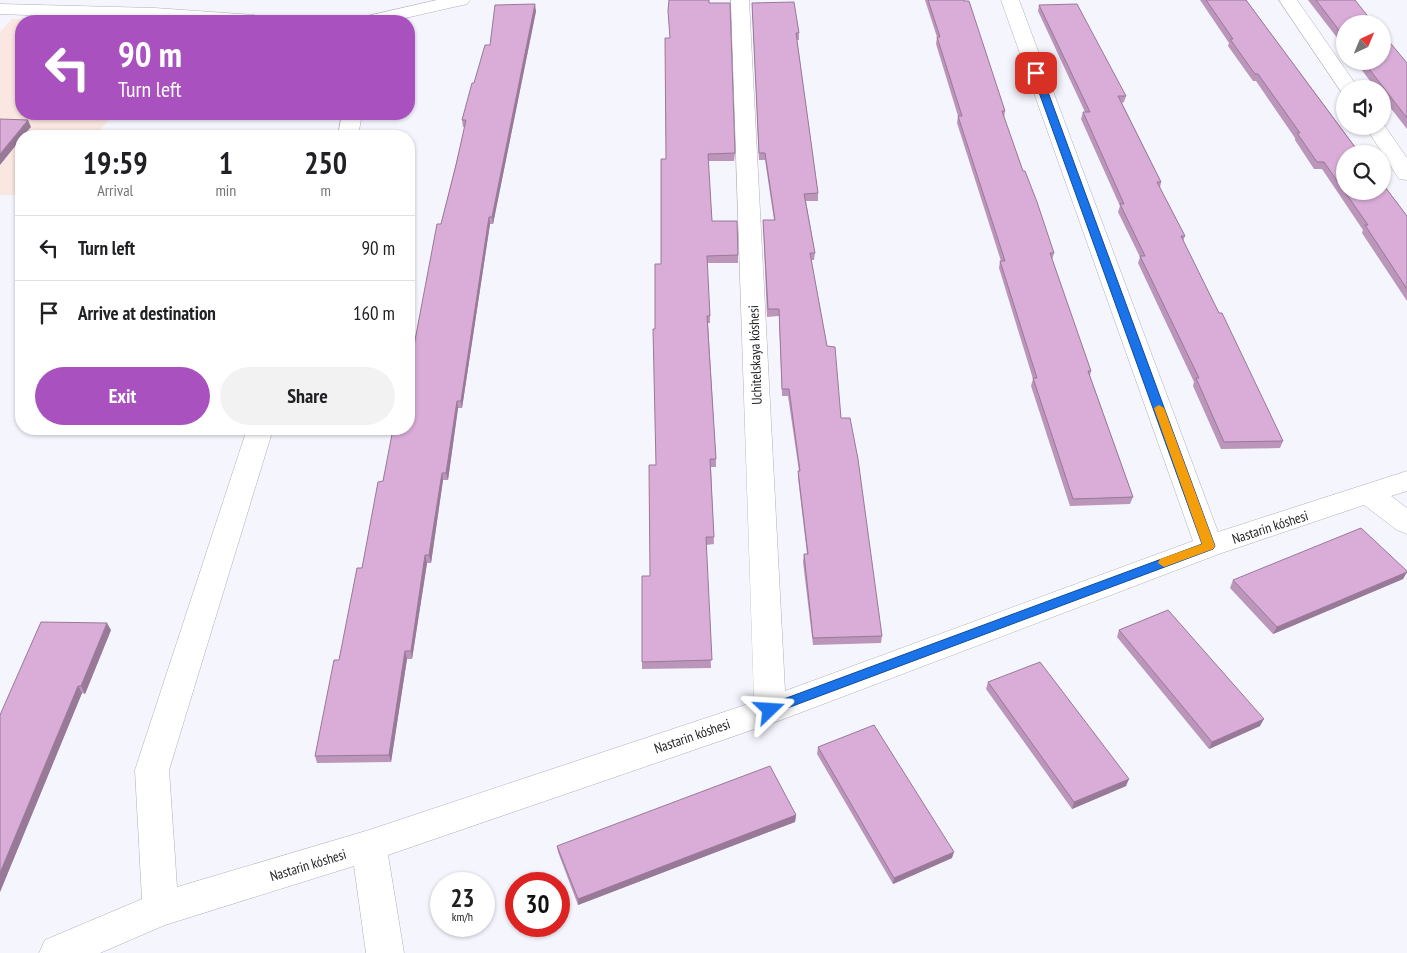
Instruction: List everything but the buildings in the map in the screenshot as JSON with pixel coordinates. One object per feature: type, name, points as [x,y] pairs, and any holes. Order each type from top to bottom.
[{"type":"street","points":[[395,15],[461,0]]},
{"type":"street","name":"Uchitelskaya kóshesi","points":[[740,0],[770,710]]},
{"type":"street","points":[[1010,0],[1209,546]]},
{"type":"street","points":[[1288,0],[1343,80]]},
{"type":"street","points":[[0,9],[180,15]]},
{"type":"street","points":[[1380,135],[1407,174]]},
{"type":"street","points":[[161,909],[152,770],[258,435]]},
{"type":"street","name":"Nastarin kóshesi","points":[[58,953],[161,909],[369,846],[770,710],[1209,546],[1370,495],[1407,481]]},
{"type":"street","points":[[1370,495],[1407,523]]},
{"type":"street","points":[[369,846],[386,953]]},
{"type":"shaded area","points":[[12,19],[15,19],[15,120],[109,120],[100,130],[15,130],[15,196],[0,195],[0,32]]},
{"type":"slow traffic","points":[[1159,408],[1209,546],[1164,563]]},
{"type":"route","points":[[770,710],[1209,546],[1036,73]]}]
